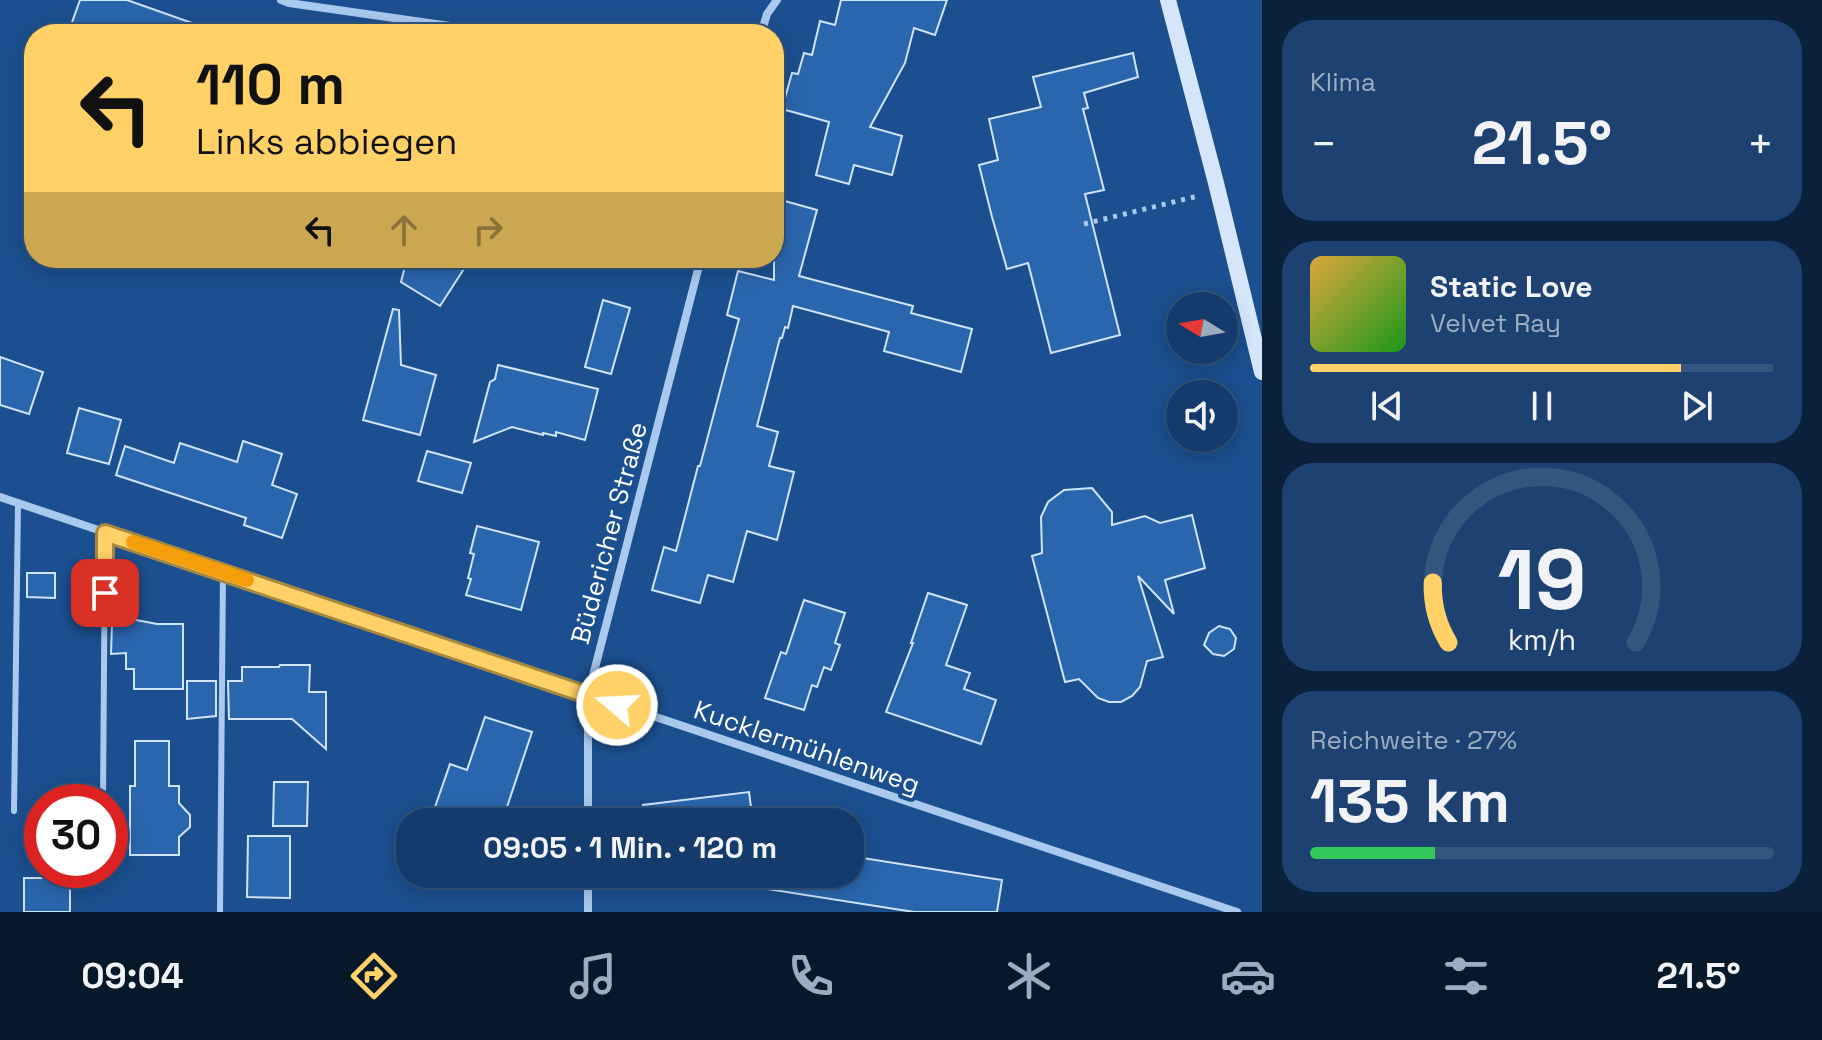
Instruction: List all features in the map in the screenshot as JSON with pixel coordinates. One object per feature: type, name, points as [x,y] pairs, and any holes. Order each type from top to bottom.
[{"type":"street","points":[[281,0],[436,24]]},
{"type":"street","points":[[764,24],[777,0]]},
{"type":"street","points":[[1168,0],[1262,372]]},
{"type":"street","name":"Büdericher Straße","points":[[588,808],[588,695],[698,268]]},
{"type":"street","name":"Kucklermühlenweg","points":[[0,497],[1237,912]]},
{"type":"street","points":[[588,888],[588,912]]},
{"type":"lane","points":[[14,811],[18,503]]},
{"type":"lane","points":[[103,784],[105,533]]},
{"type":"lane","points":[[220,912],[223,572]]},
{"type":"path","points":[[1084,224],[1218,191]]},
{"type":"building","points":[[80,0],[127,0],[195,24],[71,24]]},
{"type":"building","points":[[841,0],[947,0],[935,35],[914,28],[905,63],[870,127],[902,136],[892,175],[854,165],[849,184],[816,175],[829,122],[784,110],[792,73],[798,74],[804,53],[812,55],[820,21],[835,25]]},
{"type":"building","points":[[1133,53],[1138,77],[1084,93],[1088,108],[1083,109],[1104,190],[1085,194],[1120,335],[1051,353],[1028,263],[1007,269],[992,217],[979,165],[998,160],[989,119],[1041,107],[1033,77]]},
{"type":"building","points":[[784,201],[817,210],[799,276],[913,306],[911,313],[972,329],[961,372],[884,351],[889,332],[793,306],[788,328],[785,327],[780,338],[757,426],[778,432],[769,466],[794,472],[777,540],[747,531],[733,582],[708,575],[700,603],[652,590],[664,547],[676,551],[700,466],[739,319],[727,315],[738,271],[774,280],[774,268],[784,268]]},
{"type":"building","points":[[404,268],[465,268],[440,306],[401,282]]},
{"type":"building","points":[[603,300],[630,308],[611,374],[585,367]]},
{"type":"building","points":[[393,309],[399,310],[401,365],[436,375],[420,435],[363,420]]},
{"type":"building","points":[[0,357],[43,372],[29,414],[0,405]]},
{"type":"building","points":[[498,365],[598,389],[585,440],[556,432],[556,436],[543,435],[512,427],[474,442],[490,382],[495,379]]},
{"type":"building","points":[[79,408],[121,420],[109,464],[67,453]]},
{"type":"building","points":[[243,441],[282,454],[272,485],[297,494],[282,538],[244,525],[246,518],[116,475],[125,446],[174,463],[180,443],[237,462]]},
{"type":"building","points":[[427,451],[471,463],[462,493],[418,481]]},
{"type":"building","points":[[1092,488],[1112,512],[1112,525],[1145,516],[1160,523],[1192,515],[1205,568],[1165,580],[1174,614],[1138,576],[1163,657],[1147,661],[1140,687],[1121,702],[1098,698],[1079,679],[1065,682],[1032,556],[1042,553],[1041,517],[1048,502],[1064,490]]},
{"type":"building","points":[[477,526],[539,542],[521,610],[466,595],[474,554],[470,553]]},
{"type":"building","points":[[27,573],[55,573],[55,598],[27,597]]},
{"type":"building","points":[[928,593],[967,605],[946,665],[970,673],[964,689],[996,700],[981,744],[886,712],[913,643]]},
{"type":"building","points":[[804,600],[845,613],[835,643],[840,645],[831,670],[824,667],[817,687],[812,685],[804,710],[765,698],[781,652],[786,654]]},
{"type":"building","points":[[131,619],[157,624],[183,624],[183,689],[134,689],[134,669],[126,669],[126,653],[111,654],[112,624],[128,624]]},
{"type":"building","points":[[1219,626],[1230,629],[1236,638],[1234,649],[1224,656],[1213,654],[1204,645],[1209,633]]},
{"type":"building","points":[[310,665],[309,692],[326,692],[326,749],[292,719],[229,719],[228,681],[242,681],[242,667]]},
{"type":"building","points":[[187,681],[216,681],[216,716],[187,719]]},
{"type":"building","points":[[485,717],[532,732],[507,808],[435,807],[450,764],[467,770]]},
{"type":"building","points":[[135,741],[169,741],[169,786],[179,786],[179,803],[190,815],[190,827],[179,837],[179,855],[130,855],[130,786],[135,786]]},
{"type":"building","points":[[274,782],[308,782],[307,826],[273,826]]},
{"type":"building","points":[[749,792],[751,808],[643,808],[643,805]]},
{"type":"building","points":[[248,836],[290,836],[290,898],[247,897]]},
{"type":"building","points":[[864,858],[1002,880],[997,912],[914,912],[767,889],[864,888]]},
{"type":"building","points":[[24,888],[70,888],[70,912],[24,912]]},
{"type":"slow traffic","points":[[133,542],[247,580]]},
{"type":"route","points":[[105,593],[105,533],[617,705]]}]
